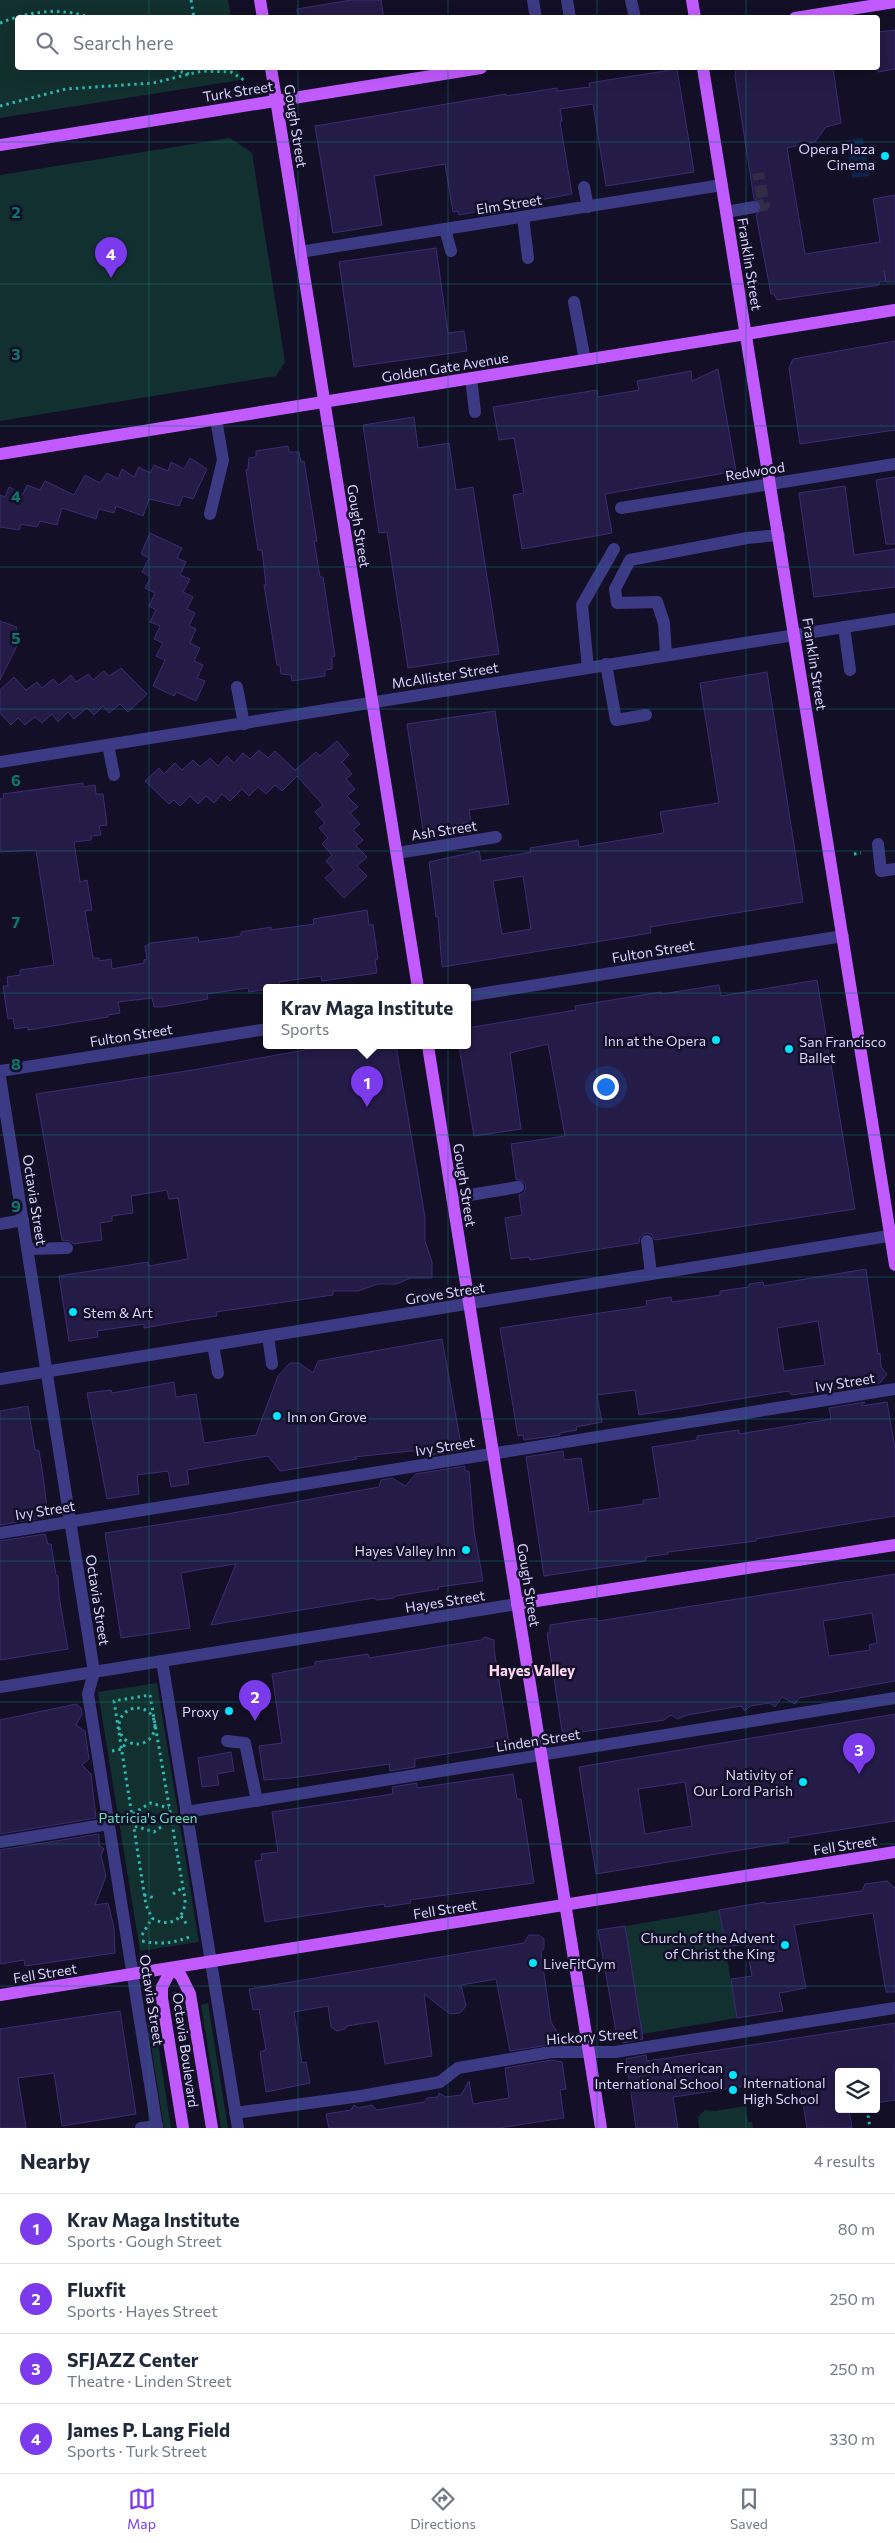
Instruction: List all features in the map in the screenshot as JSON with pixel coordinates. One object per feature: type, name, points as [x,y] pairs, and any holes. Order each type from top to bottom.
[{"type":"main road","points":[[260,0],[262,15]]},
{"type":"main road","points":[[692,0],[694,15]]},
{"type":"main road","points":[[814,15],[895,2]]},
{"type":"main road","name":"Gough Street","points":[[271,70],[417,984]]},
{"type":"main road","name":"Turk Street","points":[[0,144],[468,70]]},
{"type":"main road","name":"Franklin Street","points":[[703,70],[893,1236],[895,1265]]},
{"type":"main road","name":"Golden Gate Avenue","points":[[0,454],[895,310]]},
{"type":"main road","name":"Gough Street","points":[[428,1049],[601,2128]]},
{"type":"main road","name":"Hayes Street","points":[[517,1604],[895,1545]]},
{"type":"main road","name":"Fell Street","points":[[0,1995],[895,1852]]},
{"type":"main road","name":"Octavia Boulevard","points":[[183,2128],[162,1998],[162,1987],[172,1968],[181,1976],[190,1994],[212,2128]]},
{"type":"street","points":[[533,0],[536,15]]},
{"type":"street","points":[[567,0],[570,15]]},
{"type":"street","points":[[632,0],[634,15]]},
{"type":"street","name":"Elm Street","points":[[300,252],[722,185]]},
{"type":"street","points":[[584,187],[588,207]]},
{"type":"street","points":[[726,212],[754,207]]},
{"type":"street","points":[[523,217],[528,258]]},
{"type":"street","points":[[445,229],[451,251]]},
{"type":"street","points":[[574,302],[585,360]]},
{"type":"street","points":[[471,378],[475,412]]},
{"type":"street","points":[[210,514],[223,460],[216,419]]},
{"type":"street","name":"Redwood","points":[[621,508],[895,464]]},
{"type":"street","points":[[666,655],[664,623],[657,602],[617,603],[616,589],[630,560],[747,538],[779,535]]},
{"type":"street","points":[[588,668],[582,605],[614,548]]},
{"type":"street","name":"McAllister Street","points":[[0,762],[895,619]]},
{"type":"street","points":[[844,627],[850,670]]},
{"type":"street","points":[[606,664],[616,720],[646,715]]},
{"type":"street","points":[[237,687],[244,724]]},
{"type":"street","points":[[108,745],[114,775]]},
{"type":"street","name":"Ash Street","points":[[397,853],[496,837]]},
{"type":"street","points":[[878,844],[881,871],[895,869]]},
{"type":"street","name":"Fulton Street","points":[[471,995],[843,936]]},
{"type":"street","name":"Fulton Street","points":[[0,1071],[263,1030]]},
{"type":"street","name":"Octavia Street","points":[[0,1076],[94,1672],[88,1694],[157,2127]]},
{"type":"street","points":[[452,1198],[518,1188]]},
{"type":"street","points":[[0,1224],[23,1220]]},
{"type":"street","name":"Grove Street","points":[[0,1379],[893,1236]]},
{"type":"street","points":[[647,1241],[651,1274]]},
{"type":"street","points":[[28,1249],[66,1248]]},
{"type":"street","points":[[268,1336],[272,1364]]},
{"type":"street","points":[[213,1345],[218,1373]]},
{"type":"street","name":"Ivy Street","points":[[0,1533],[895,1389]]},
{"type":"street","name":"Hayes Street","points":[[0,1687],[517,1604]]},
{"type":"street","points":[[162,1661],[238,2128]]},
{"type":"street","name":"Linden Street","points":[[186,1812],[895,1698]]},
{"type":"street","points":[[227,1742],[245,1743],[257,1800]]},
{"type":"street","points":[[0,1842],[109,1824]]},
{"type":"street","name":"Hickory Street","points":[[235,2113],[361,2096],[440,2082],[458,2068],[558,2052],[615,2052],[895,2008]]},
{"type":"street","points":[[141,2128],[157,2127]]},
{"type":"path","points":[[191,0],[194,15]]},
{"type":"path","points":[[25,15],[48,11],[78,15]]},
{"type":"path","points":[[0,23],[15,18]]},
{"type":"path","points":[[176,70],[191,74]]},
{"type":"path","points":[[0,106],[66,89],[153,83],[200,70]]},
{"type":"path","points":[[211,70],[230,72],[244,80]]},
{"type":"path","points":[[854,854],[862,853]]},
{"type":"path","points":[[150,1695],[185,1908],[178,1919],[166,1924],[152,1918],[146,1906],[118,1729],[114,1701],[150,1695]]},
{"type":"path","points":[[136,1707],[148,1711],[155,1721],[154,1733],[142,1743],[127,1741],[118,1729],[120,1717],[130,1708],[136,1707]]},
{"type":"path","points":[[132,1815],[140,1808],[150,1804],[161,1804],[170,1809]]},
{"type":"path","points":[[134,1826],[143,1831],[154,1832],[172,1820]]},
{"type":"path","points":[[173,1894],[182,1888]]},
{"type":"path","points":[[144,1895],[155,1898]]},
{"type":"path","points":[[152,1918],[140,1941],[162,1944],[176,1942],[194,1934]]},
{"type":"path","points":[[868,2113],[870,2128]]},
{"type":"green space","points":[[0,0],[228,0],[231,15],[15,15],[15,70],[239,70],[241,80],[0,118]]},
{"type":"green space","points":[[230,138],[252,153],[285,362],[276,376],[0,421],[0,175]]},
{"type":"green space","name":"Patricia's Green","points":[[157,1683],[199,1942],[140,1951],[98,1692]]},
{"type":"green space","points":[[719,1910],[737,2018],[642,2034],[625,1926]]},
{"type":"green space","points":[[208,2003],[228,2128],[221,2128],[201,2005]]},
{"type":"green space","points":[[153,2011],[171,2128],[164,2128],[146,2013]]},
{"type":"green space","points":[[745,2106],[748,2122],[752,2122],[753,2128],[699,2128],[698,2117],[705,2110],[715,2111]]},
{"type":"water","points":[[863,138],[870,176],[852,178],[846,140]]},
{"type":"building","points":[[351,0],[381,0],[384,15],[298,15],[297,9]]},
{"type":"building","points":[[895,30],[895,69],[878,72],[880,70],[880,32]]},
{"type":"building","points":[[677,70],[694,172],[606,186],[593,104],[560,109],[562,121],[560,122],[572,194],[459,215],[458,211],[453,212],[445,164],[374,176],[382,225],[333,233],[315,126],[506,94],[506,96],[557,88],[557,91],[590,87],[589,83]]},
{"type":"building","points":[[736,70],[833,70],[841,123],[826,127],[815,142],[787,148],[805,254],[880,242],[873,199],[895,195],[895,282],[879,282],[879,285],[777,300],[774,294],[771,294],[756,215],[762,206],[760,201],[754,199],[735,76]]},
{"type":"building","points":[[436,248],[448,333],[464,331],[467,351],[354,367],[339,262]]},
{"type":"building","points":[[895,341],[895,430],[800,444],[789,368],[793,359]]},
{"type":"building","points":[[718,369],[736,471],[605,494],[612,533],[522,549],[513,495],[524,493],[514,438],[499,440],[493,407],[597,390],[598,397],[639,390],[637,381],[691,371],[692,381]]},
{"type":"building","points":[[414,417],[418,448],[449,443],[456,490],[473,487],[499,654],[408,668],[387,532],[379,533],[363,425]]},
{"type":"building","points":[[288,446],[289,452],[299,452],[301,462],[304,461],[317,541],[314,541],[320,577],[323,577],[335,656],[332,657],[332,669],[325,670],[325,676],[292,681],[291,675],[281,674],[280,665],[277,665],[264,585],[266,585],[262,550],[258,550],[246,470],[248,469],[249,458],[256,457],[256,451]]},
{"type":"building","points":[[190,458],[207,469],[193,499],[183,496],[179,506],[149,499],[143,516],[116,506],[114,513],[99,509],[96,519],[62,508],[57,525],[40,521],[37,527],[21,524],[19,530],[0,527],[0,495],[5,497],[9,487],[23,494],[27,485],[40,490],[45,481],[74,495],[85,475],[100,483],[107,473],[118,479],[122,469],[134,477],[139,467],[150,473],[154,465],[168,471],[171,462],[184,469]]},
{"type":"building","points":[[895,477],[895,544],[886,544],[876,480]]},
{"type":"building","points":[[845,486],[854,555],[895,549],[895,587],[814,597],[799,493]]},
{"type":"building","points":[[150,533],[182,548],[177,558],[186,562],[180,575],[190,579],[183,592],[193,597],[187,609],[195,613],[189,626],[196,629],[190,643],[200,648],[194,661],[203,665],[197,678],[205,681],[196,701],[176,692],[174,696],[153,686],[165,660],[156,656],[163,643],[154,639],[160,626],[150,622],[156,610],[149,606],[155,593],[145,588],[151,577],[142,572],[149,558],[141,554]]},
{"type":"building","points":[[0,621],[17,627],[14,640],[19,642],[0,680]]},
{"type":"building","points":[[121,668],[147,694],[128,712],[120,704],[109,713],[103,706],[94,715],[87,708],[74,719],[68,712],[58,722],[52,714],[42,723],[35,717],[25,725],[18,718],[11,725],[0,713],[0,690],[14,677],[26,690],[37,682],[42,688],[53,679],[59,685],[71,675],[76,682],[88,674],[93,680],[104,671],[109,676]]},
{"type":"building","points":[[767,672],[803,902],[650,927],[651,933],[442,967],[438,916],[436,917],[429,862],[479,851],[481,861],[531,852],[530,848],[578,840],[579,847],[664,833],[660,812],[719,803],[700,683]],"holes":[[[523,876],[531,929],[502,934],[493,881]]]},
{"type":"building","points":[[495,711],[509,804],[469,810],[471,822],[423,830],[407,724]]},
{"type":"building","points":[[337,741],[349,755],[342,762],[352,774],[346,779],[355,789],[347,796],[358,807],[350,813],[360,824],[353,830],[363,840],[356,846],[367,857],[357,866],[367,876],[344,898],[325,878],[334,870],[326,861],[332,855],[322,844],[328,838],[319,828],[325,823],[315,812],[323,805],[297,776],[282,791],[275,785],[266,794],[258,787],[249,796],[242,789],[230,801],[222,794],[214,803],[206,796],[198,804],[190,796],[180,806],[174,800],[169,804],[145,781],[159,768],[164,774],[175,763],[182,770],[193,760],[200,767],[210,758],[218,766],[227,756],[234,763],[243,753],[250,759],[259,750],[268,758],[275,751],[295,770],[316,752],[320,756]]},
{"type":"building","points":[[83,783],[83,787],[95,785],[96,794],[103,794],[107,825],[99,826],[101,835],[91,836],[91,840],[74,842],[80,882],[87,880],[92,910],[85,911],[93,958],[99,958],[99,961],[111,959],[112,969],[144,963],[144,960],[147,959],[145,946],[151,943],[198,937],[199,942],[241,936],[241,932],[271,927],[271,930],[314,924],[313,919],[367,910],[369,925],[373,924],[378,959],[375,960],[377,973],[322,981],[321,976],[279,982],[279,984],[263,984],[263,990],[249,992],[248,988],[207,994],[208,999],[161,1007],[154,1007],[152,998],[118,1002],[120,1013],[108,1015],[108,1017],[28,1030],[28,1027],[15,1029],[13,1018],[8,1019],[3,986],[8,986],[7,977],[20,975],[20,970],[54,965],[36,850],[0,852],[0,799],[4,798],[3,794]]},
{"type":"building","points":[[817,980],[855,1209],[655,1240],[651,1234],[646,1233],[640,1237],[639,1243],[530,1260],[529,1257],[511,1259],[505,1218],[522,1215],[519,1195],[524,1193],[526,1186],[524,1182],[516,1179],[511,1144],[565,1136],[548,1044],[510,1053],[521,1129],[474,1136],[460,1049],[471,1049],[471,1027],[576,1010],[575,1006],[661,992],[661,994],[719,985],[721,996]]},
{"type":"building","points":[[310,1049],[397,1049],[425,1217],[425,1241],[432,1262],[432,1278],[410,1278],[397,1284],[378,1284],[358,1291],[333,1291],[333,1295],[216,1312],[217,1316],[144,1328],[144,1324],[97,1331],[98,1337],[69,1341],[59,1276],[148,1262],[149,1266],[188,1259],[178,1198],[169,1199],[167,1190],[131,1196],[133,1213],[112,1216],[112,1221],[100,1223],[102,1240],[74,1244],[70,1241],[62,1240],[36,1094],[193,1070]]},
{"type":"building","points":[[866,1269],[878,1354],[880,1353],[881,1367],[887,1374],[880,1383],[792,1395],[789,1391],[639,1415],[635,1390],[597,1395],[602,1422],[576,1427],[577,1430],[560,1433],[560,1435],[524,1440],[523,1435],[518,1436],[500,1328],[647,1306],[646,1301],[671,1297],[672,1302],[720,1295],[720,1291],[749,1287],[749,1284],[763,1282],[764,1286]],"holes":[[[818,1321],[825,1365],[784,1371],[777,1328]]]},
{"type":"building","points":[[442,1339],[462,1450],[433,1455],[440,1448],[354,1457],[357,1459],[280,1471],[268,1456],[187,1470],[189,1484],[171,1487],[168,1471],[137,1475],[139,1494],[107,1499],[87,1393],[111,1390],[112,1393],[174,1382],[176,1397],[196,1394],[204,1443],[256,1435],[278,1376],[290,1363],[299,1363],[313,1373],[318,1361]]},
{"type":"building","points":[[865,1402],[861,1406],[887,1402],[895,1448],[895,1516],[756,1539],[756,1541],[668,1552],[668,1554],[646,1557],[646,1561],[544,1576],[526,1457],[563,1451],[564,1460],[581,1458],[589,1512],[643,1504],[643,1500],[660,1498],[652,1447],[697,1440],[697,1436],[739,1430],[739,1434],[831,1419],[829,1408]]},
{"type":"building","points":[[28,1406],[35,1450],[39,1451],[48,1515],[46,1517],[0,1525],[0,1411]]},
{"type":"building","points":[[465,1466],[465,1471],[469,1471],[474,1531],[483,1581],[438,1587],[439,1589],[396,1596],[394,1598],[377,1600],[374,1598],[211,1625],[236,1564],[202,1569],[181,1573],[190,1628],[121,1638],[105,1533],[379,1487],[381,1480],[392,1478],[405,1486],[416,1474]]},
{"type":"building","points":[[45,1534],[48,1544],[51,1544],[56,1575],[58,1576],[59,1596],[68,1649],[0,1660],[0,1541]]},
{"type":"building","points":[[895,1574],[895,1681],[799,1698],[795,1704],[782,1697],[775,1707],[769,1703],[750,1706],[745,1711],[741,1706],[687,1715],[678,1719],[671,1715],[664,1720],[568,1734],[562,1731],[547,1633],[550,1633],[550,1625],[595,1618],[598,1621]],"holes":[[[872,1613],[877,1643],[869,1645],[870,1650],[829,1656],[823,1621]]]},
{"type":"building","points":[[485,1637],[494,1640],[509,1744],[415,1759],[415,1767],[390,1771],[389,1764],[264,1780],[259,1746],[282,1743],[272,1674],[315,1666],[315,1662],[368,1654],[369,1658],[481,1640]]},
{"type":"building","points":[[76,1704],[81,1708],[82,1714],[76,1725],[85,1731],[89,1759],[82,1765],[91,1774],[96,1818],[0,1834],[0,1720]]},
{"type":"building","points":[[895,1714],[895,1821],[788,1838],[789,1842],[596,1874],[579,1767]],"holes":[[[685,1782],[692,1826],[645,1834],[638,1789]]]},
{"type":"building","points":[[231,1752],[234,1771],[217,1774],[219,1785],[202,1787],[198,1758]]},
{"type":"building","points":[[513,1774],[517,1799],[521,1799],[534,1883],[410,1900],[411,1903],[385,1907],[384,1904],[265,1922],[255,1861],[262,1860],[261,1854],[278,1852],[272,1812],[393,1794],[392,1787],[417,1783],[417,1788]]},
{"type":"building","points":[[99,1834],[99,1845],[104,1849],[101,1855],[106,1876],[95,1905],[108,1903],[114,1928],[115,1953],[25,1966],[24,1960],[0,1964],[0,1850]]},
{"type":"building","points":[[887,1881],[895,1888],[895,1992],[886,1992],[873,1913],[794,1925],[806,1988],[779,1993],[783,2011],[737,2018],[731,1979],[752,1976],[746,1944],[726,1947],[719,1910],[765,1902],[765,1904],[862,1891],[865,1884]]},
{"type":"building","points":[[625,1926],[643,2039],[623,2043],[622,2036],[617,2037],[598,1930]]},
{"type":"building","points":[[529,1935],[539,1935],[544,1939],[544,1948],[541,1952],[551,2022],[557,2032],[555,2044],[510,2051],[496,1979],[461,1985],[466,2006],[460,2013],[450,2014],[424,1994],[432,2056],[385,2064],[378,2021],[347,2026],[345,2029],[337,2031],[331,2027],[328,2006],[294,2012],[302,2063],[306,2062],[310,2083],[266,2092],[260,2052],[266,2050],[259,2009],[253,2010],[249,1989],[524,1943]]},
{"type":"building","points":[[120,2011],[136,2114],[62,2126],[54,2073],[18,2078],[26,2128],[0,2128],[0,2029]]},
{"type":"building","name":"International High School","points":[[895,2023],[895,2100],[880,2102],[880,2068],[835,2068],[835,2113],[850,2113],[852,2128],[807,2128],[799,2078],[673,2097],[678,2128],[636,2128],[626,2059],[646,2055],[647,2061]]},
{"type":"building","points":[[552,2060],[562,2062],[566,2089],[560,2090],[564,2118],[498,2128],[329,2128],[326,2114],[351,2110],[354,2105],[358,2108],[372,2105],[377,2110],[424,2102],[427,2098],[438,2097],[439,2093],[446,2097],[461,2095],[469,2081],[473,2104],[509,2098],[505,2068]]},
{"type":"tunnel","points":[[754,207],[764,205],[758,173]]},
{"type":"place","name":"Opera Plaza Cinema","points":[[885,156]]},
{"type":"place","name":"James P. Lang Field","points":[[111,278]]},
{"type":"place","name":"Inn at the Opera","points":[[716,1040]]},
{"type":"place","name":"San Francisco Ballet","points":[[789,1049]]},
{"type":"place","name":"Krav Maga Institute","points":[[367,1107]]},
{"type":"place","name":"Stem & Art","points":[[73,1312]]},
{"type":"place","name":"Inn on Grove","points":[[277,1416]]},
{"type":"place","name":"Hayes Valley Inn","points":[[466,1550]]},
{"type":"place","name":"Proxy","points":[[229,1711]]},
{"type":"place","name":"Fluxfit","points":[[255,1721]]},
{"type":"place","name":"SFJAZZ Center","points":[[859,1774]]},
{"type":"place","name":"Nativity of Our Lord Parish","points":[[803,1782]]},
{"type":"place","name":"Church of the Advent of Christ the King","points":[[785,1945]]},
{"type":"place","name":"LiveFitGym","points":[[533,1963]]},
{"type":"place","name":"French American International School","points":[[733,2075]]},
{"type":"place","name":"International High School","points":[[733,2090]]},
{"type":"district","name":"Hayes Valley","points":[[532,1670]]}]
